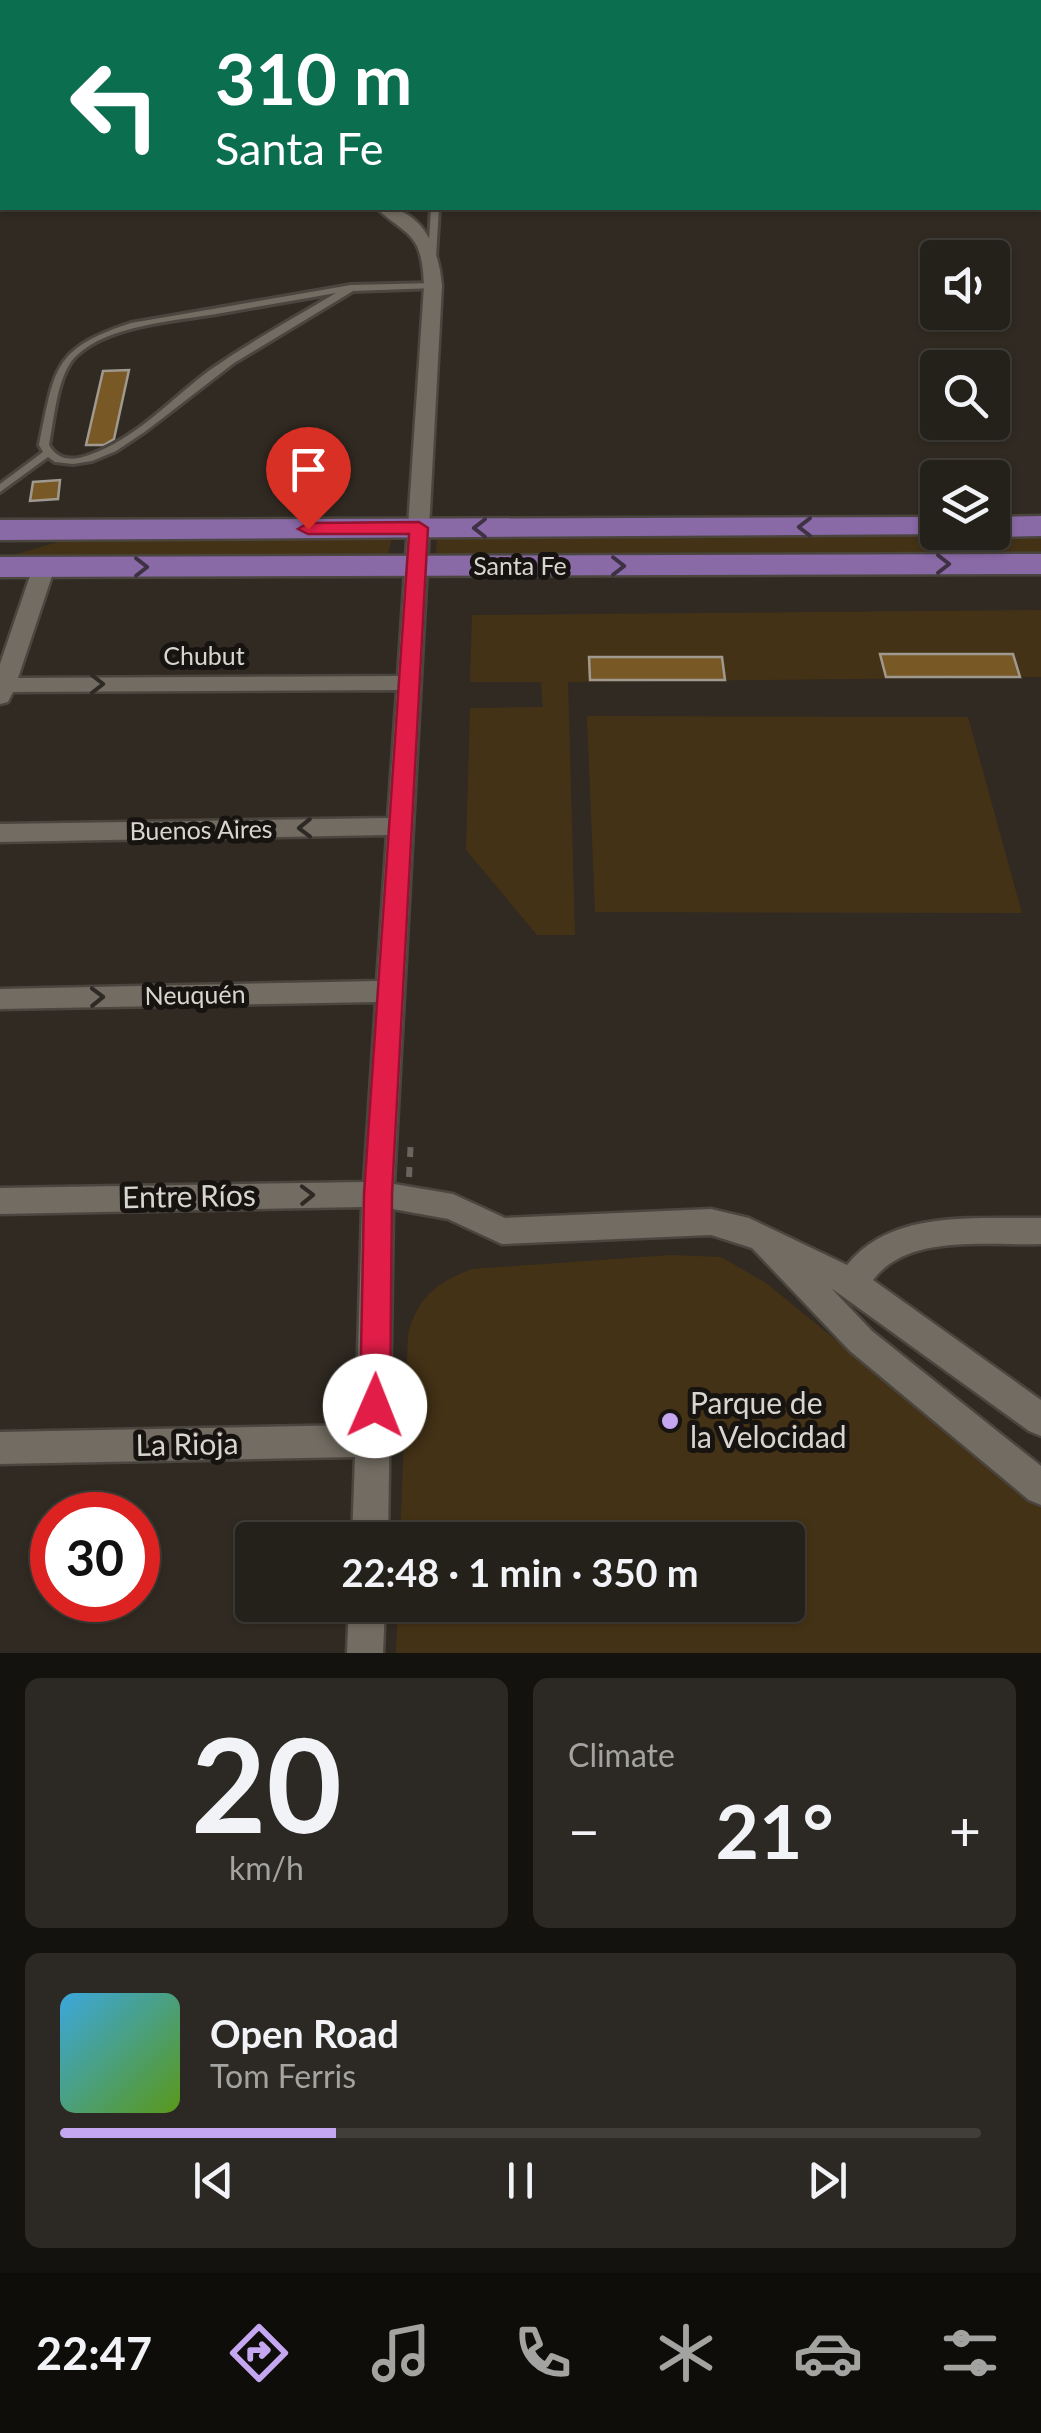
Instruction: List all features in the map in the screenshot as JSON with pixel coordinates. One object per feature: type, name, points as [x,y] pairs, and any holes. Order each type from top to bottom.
[{"type":"main road","points":[[1010,526],[1041,526]]},
{"type":"main road","name":"Santa Fe","points":[[0,530],[920,527]]},
{"type":"main road","points":[[0,547],[85,530]]},
{"type":"main road","name":"Santa Fe","points":[[0,567],[1041,564]]},
{"type":"street","points":[[371,1522],[378,1194],[433,286],[432,257],[417,228],[387,210]]},
{"type":"street","points":[[1,689],[44,567]]},
{"type":"street","name":"Chubut","points":[[1,689],[409,683]]},
{"type":"street","name":"Buenos Aires","points":[[0,832],[402,826]]},
{"type":"street","name":"Neuquén","points":[[0,999],[391,991]]},
{"type":"street","name":"Entre Ríos","points":[[0,1201],[378,1194],[453,1208],[502,1232],[711,1222],[738,1227],[852,1283],[1041,1420]]},
{"type":"street","points":[[852,1283],[875,1252],[928,1234],[1041,1231]]},
{"type":"street","points":[[763,1238],[861,1341],[1041,1488]]},
{"type":"street","name":"La Rioja","points":[[0,1448],[374,1442]]},
{"type":"street","points":[[365,1653],[366,1622]]},
{"type":"lane","points":[[432,257],[435,210]]},
{"type":"lane","points":[[351,288],[254,344],[108,451],[72,462],[56,461],[47,453],[44,445],[63,364],[72,352],[96,338],[132,326],[351,288],[433,286]]},
{"type":"lane","points":[[0,489],[47,453]]},
{"type":"shaded area","points":[[920,534],[920,550],[1010,550],[1010,534],[1041,534],[1041,556],[436,557],[437,536]]},
{"type":"shaded area","points":[[75,537],[392,538],[387,558],[0,559]]},
{"type":"shaded area","points":[[1041,610],[1041,677],[568,682],[575,935],[537,935],[466,850],[470,708],[543,707],[541,682],[470,682],[472,615]]},
{"type":"shaded area","points":[[587,716],[968,717],[1022,913],[595,912]]},
{"type":"shaded area","name":"Parque de la Velocidad","points":[[671,1255],[721,1257],[766,1283],[1041,1507],[1041,1653],[396,1653],[397,1622],[805,1622],[805,1522],[401,1522],[408,1334],[417,1310],[431,1292],[472,1269]]},
{"type":"building","points":[[129,370],[114,439],[104,445],[86,445],[103,371]]},
{"type":"building","points":[[60,480],[58,499],[30,501],[33,482]]},
{"type":"building","points":[[880,654],[1013,654],[1020,677],[886,677]]},
{"type":"building","points":[[589,657],[722,657],[725,680],[590,680]]},
{"type":"place","name":"Parque de la Velocidad","points":[[670,1421]]},
{"type":"route","points":[[308,529],[419,528],[378,1194],[375,1406]]}]
